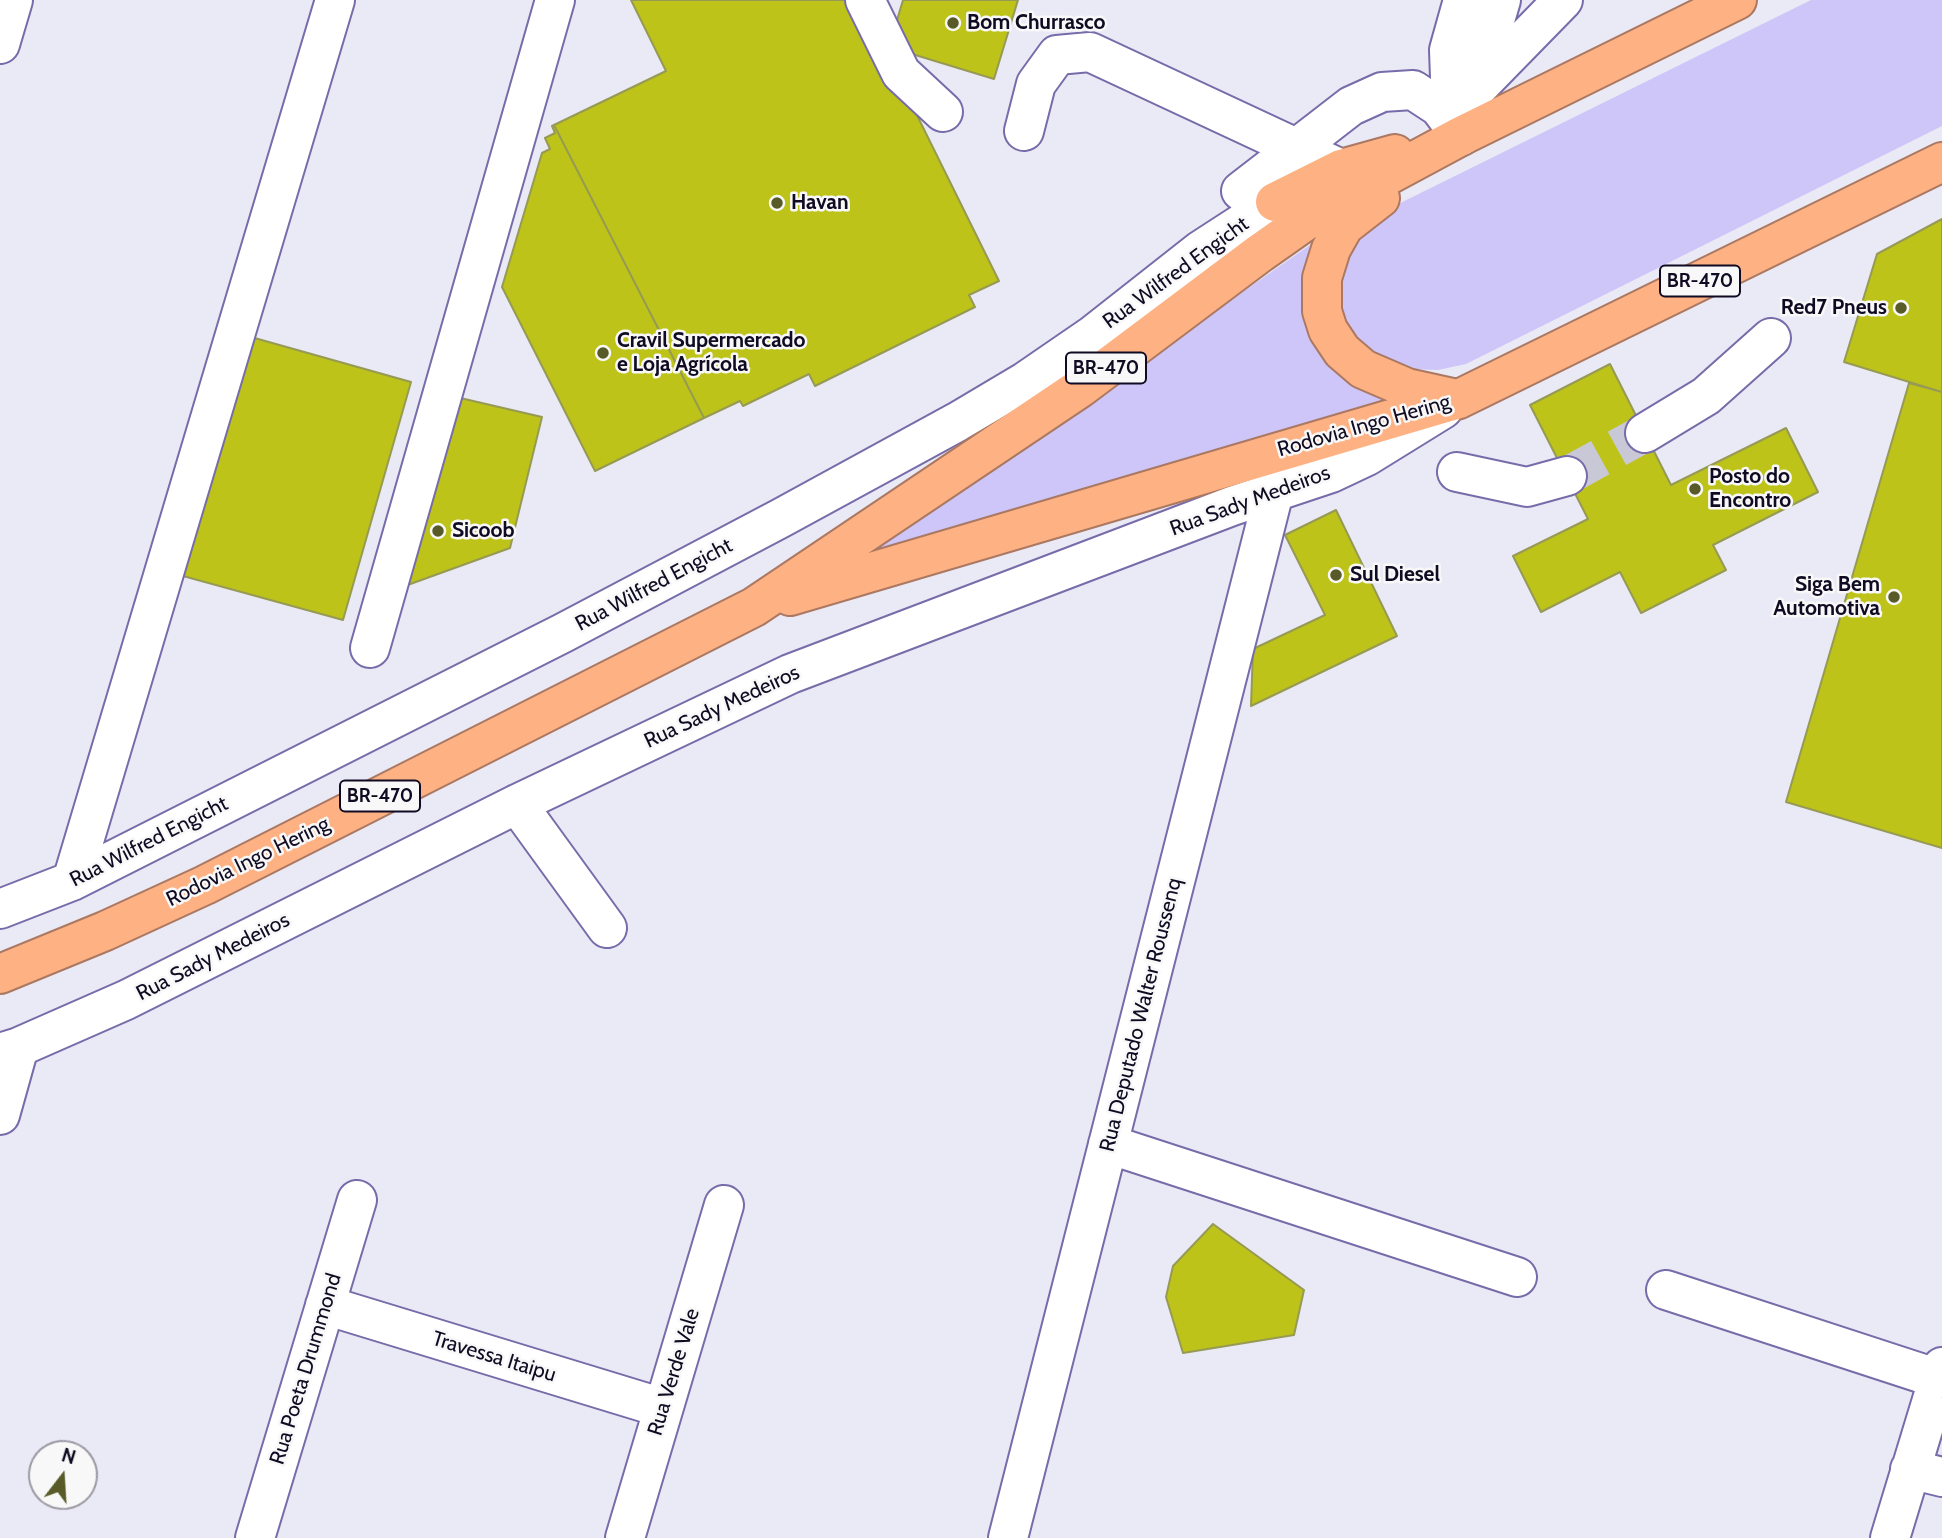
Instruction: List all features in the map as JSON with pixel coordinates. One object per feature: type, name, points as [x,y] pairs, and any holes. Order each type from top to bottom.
[{"type":"highway","name":"Rodovia Ingo Hering","points":[[0,974],[105,931],[205,885],[754,607],[1080,388],[1260,253],[1467,114],[1737,0]]},
{"type":"highway","points":[[1258,196],[1341,169],[1467,114]]},
{"type":"highway","points":[[1459,399],[1407,388],[1363,369],[1342,351],[1328,330],[1322,311],[1322,278],[1331,249],[1344,226],[1467,114]]},
{"type":"highway","name":"Rodovia Ingo Hering","points":[[754,607],[1459,399],[1942,162]]},
{"type":"street","points":[[0,44],[13,0]]},
{"type":"street","points":[[72,881],[335,0]]},
{"type":"street","points":[[370,648],[555,0]]},
{"type":"street","points":[[865,0],[901,73],[943,113]]},
{"type":"street","points":[[1463,0],[1448,50],[1450,78],[1467,114]]},
{"type":"street","points":[[1467,114],[1501,0]]},
{"type":"street","points":[[1467,114],[1562,0]]},
{"type":"street","points":[[1024,131],[1036,83],[1057,55],[1090,52],[1341,169]]},
{"type":"street","name":"Rua Wilfred Engicht","points":[[0,909],[72,881],[563,633],[781,518],[957,422],[1026,381],[1093,335],[1201,250],[1258,196],[1296,148],[1351,106],[1382,92],[1413,90],[1439,107],[1467,114]]},
{"type":"street","points":[[1645,433],[1706,396],[1771,338]]},
{"type":"street","name":"Rua Sady Medeiros","points":[[10,1050],[126,1000],[517,804],[790,674],[870,641],[1232,506],[1331,472],[1367,456],[1459,399]]},
{"type":"street","points":[[1457,472],[1527,486],[1566,477]]},
{"type":"street","name":"Rua Deputado Walter Roussenq","points":[[1008,1538],[1274,492]]},
{"type":"street","points":[[517,804],[607,928]]},
{"type":"street","points":[[0,1115],[10,1050]]},
{"type":"street","points":[[1108,1144],[1517,1277]]},
{"type":"street","name":"Rua Poeta Drummond","points":[[255,1538],[357,1200]]},
{"type":"street","name":"Rua Verde Vale","points":[[625,1538],[724,1205]]},
{"type":"street","points":[[1666,1290],[1940,1373],[1926,1473],[1890,1538]]},
{"type":"street","name":"Travessa Itaipu","points":[[325,1305],[663,1408]]},
{"type":"shaded area","points":[[1811,0],[1942,0],[1942,126],[1466,364],[1438,370],[1410,369],[1370,351],[1351,333],[1340,307],[1339,269],[1368,219]]},
{"type":"shaded area","points":[[1310,245],[1302,287],[1302,315],[1309,339],[1324,361],[1344,376],[1391,399],[859,560]]},
{"type":"building","name":"Havan","points":[[631,0],[860,0],[999,281],[969,295],[975,307],[815,386],[809,374],[743,406],[740,401],[704,418],[554,125],[666,71]]},
{"type":"building","name":"Bom Churrasco","points":[[903,0],[1018,0],[994,79],[889,47]]},
{"type":"building","name":"Cravil Supermercado e Loja Agrícola","points":[[554,125],[704,418],[595,471],[502,287],[542,153],[550,149],[545,138],[555,133],[552,126]]},
{"type":"building","name":"Red7 Pneus","points":[[1942,219],[1942,392],[1844,362],[1877,254]]},
{"type":"building","points":[[251,337],[411,382],[343,620],[183,576]]},
{"type":"building","name":"Posto do Encontro","points":[[1610,364],[1671,485],[1786,428],[1818,492],[1713,545],[1726,570],[1641,613],[1620,572],[1541,612],[1513,556],[1588,519],[1530,405]]},
{"type":"building","name":"Siga Bem Automotiva","points":[[1909,383],[1942,392],[1942,848],[1786,802]]},
{"type":"building","points":[[456,397],[542,417],[510,548],[402,587]]},
{"type":"building","name":"Sul Diesel","points":[[1336,510],[1397,636],[1251,706],[1253,649],[1325,615],[1285,535]]},
{"type":"building","points":[[1213,1224],[1304,1290],[1294,1335],[1183,1353],[1166,1297],[1173,1266]]},
{"type":"tunnel","points":[[1567,476],[1645,433]]},
{"type":"place","name":"Bom Churrasco","points":[[953,23]]},
{"type":"place","name":"Havan","points":[[777,203]]},
{"type":"place","name":"Red7 Pneus","points":[[1901,308]]},
{"type":"place","name":"Cravil Supermercado e Loja Agrícola","points":[[603,353]]},
{"type":"place","name":"Posto do Encontro","points":[[1695,489]]},
{"type":"place","name":"Sicoob","points":[[438,531]]},
{"type":"place","name":"Sul Diesel","points":[[1336,575]]},
{"type":"place","name":"Siga Bem Automotiva","points":[[1894,597]]}]
